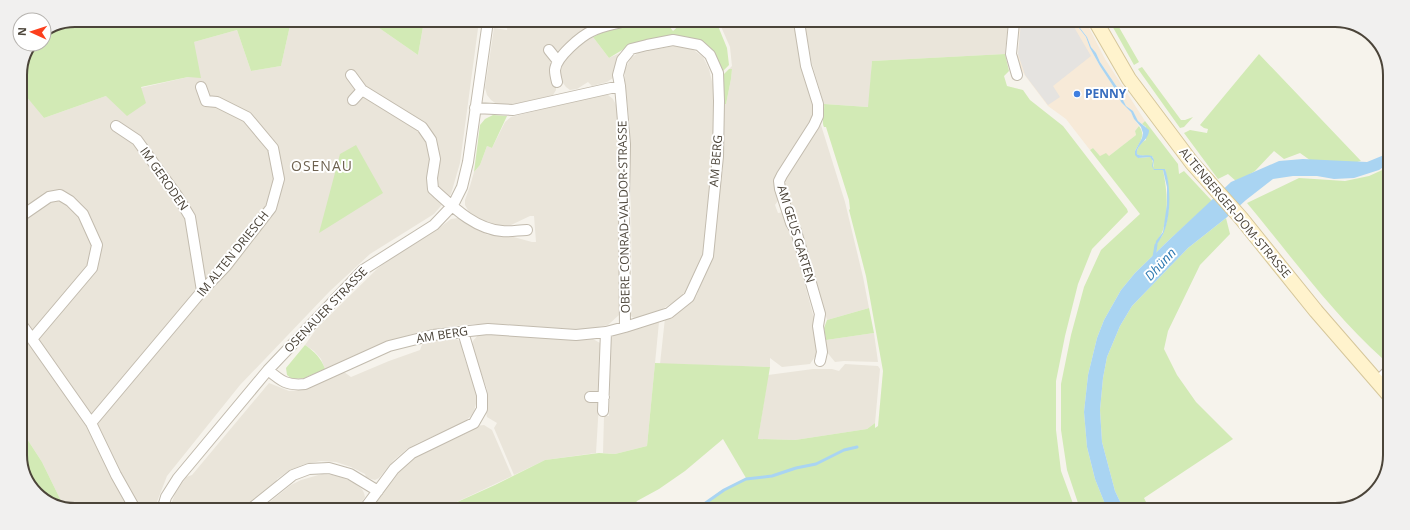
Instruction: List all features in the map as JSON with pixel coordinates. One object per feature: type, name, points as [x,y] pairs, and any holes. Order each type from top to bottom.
[{"type":"main road","name":"ALTENBERGER-DOM-STRASSE","points":[[1099,27],[1134,85],[1172,137],[1212,187],[1241,218],[1316,311],[1383,388]]},
{"type":"street","name":"OSENAUER STRASSE","points":[[164,503],[166,497],[178,478],[268,370],[363,270],[434,225],[453,205],[462,187],[466,168],[487,27]]},
{"type":"street","points":[[557,82],[555,70],[558,60],[584,35],[592,30],[603,27]]},
{"type":"street","name":"AM GEUS GARTEN","points":[[800,27],[806,66],[818,104],[818,116],[814,125],[779,181],[790,223],[796,231],[820,314],[818,326],[822,352],[820,361]]},
{"type":"street","points":[[1014,27],[1011,54],[1017,75]]},
{"type":"street","name":"AM BERG","points":[[268,370],[281,381],[292,385],[305,384],[389,346],[432,335],[488,329],[576,335],[606,332],[669,313],[689,297],[708,256],[718,156],[718,73],[710,55],[698,44],[673,40],[631,50],[622,60],[618,75],[620,86]]},
{"type":"street","points":[[549,50],[558,60]]},
{"type":"street","points":[[351,75],[362,90],[422,127],[430,140],[434,159],[432,178],[433,190],[482,227],[502,231],[527,230]]},
{"type":"street","points":[[475,108],[513,110],[620,86]]},
{"type":"street","name":"OBERE CONRAD-VALDOR-STRASSE","points":[[620,86],[626,144],[624,206],[625,327]]},
{"type":"street","name":"IM ALTEN DRIESCH","points":[[91,423],[202,291],[226,266],[271,208],[279,179],[273,148],[247,117],[217,102],[206,101],[201,87]]},
{"type":"street","points":[[353,100],[362,90]]},
{"type":"street","name":"IM GERODEN","points":[[116,126],[137,140],[178,197],[190,217],[202,291]]},
{"type":"street","points":[[27,212],[49,197],[60,195],[70,201],[83,214],[97,245],[92,268],[32,339]]},
{"type":"street","points":[[27,332],[91,423],[116,475],[132,503]]},
{"type":"street","points":[[369,503],[394,469],[412,453],[474,423],[482,410],[482,395],[463,332]]},
{"type":"street","points":[[604,412],[606,332]]},
{"type":"street","points":[[1378,382],[1383,376]]},
{"type":"street","points":[[590,397],[604,397]]},
{"type":"street","points":[[259,503],[292,475],[309,469],[329,468],[350,474],[378,491]]},
{"type":"shaded area","points":[[290,27],[378,27],[418,55],[423,27],[478,27],[460,163],[451,194],[434,214],[370,254],[330,291],[240,385],[167,476],[157,503],[75,503],[61,501],[42,462],[27,439],[27,97],[44,118],[106,96],[188,77],[194,42],[237,30],[251,71],[281,66]]},
{"type":"shaded area","points":[[507,27],[606,27],[563,51],[545,50],[552,63],[556,84],[556,90],[553,95],[513,105],[498,105],[487,95],[485,88],[494,28],[507,30]]},
{"type":"shaded area","points":[[721,27],[796,27],[814,104],[814,111],[812,120],[779,172],[780,198],[775,205],[778,213],[785,212],[814,318],[819,351],[810,364],[782,367],[770,358],[770,367],[660,364],[665,318],[696,297],[706,271],[723,168],[723,104],[726,104],[731,79],[732,69],[729,69],[732,66],[730,47]]},
{"type":"shaded area","points":[[805,27],[1008,27],[1005,54],[872,61],[869,107],[824,104],[812,64]]},
{"type":"shaded area","points":[[1020,27],[1078,27],[1086,37],[1090,48],[1117,92],[1121,102],[1131,112],[1139,126],[1135,131],[1136,135],[1109,156],[1100,156],[1093,148],[1090,150],[1066,119],[1048,106],[1024,74],[1018,57]]},
{"type":"shaded area","points":[[1021,27],[1074,27],[1091,56],[1053,86],[1060,97],[1048,105],[1025,75],[1018,54]]},
{"type":"shaded area","points":[[1089,27],[1105,59],[1145,121],[1142,124],[1138,121],[1133,111],[1126,106],[1119,90],[1080,28]]},
{"type":"shaded area","points":[[593,37],[609,58],[620,53],[615,75],[607,82],[592,86],[588,82],[577,89],[570,90],[560,79],[559,68],[577,46]]},
{"type":"shaded area","points":[[674,46],[689,48],[703,57],[709,69],[714,90],[714,144],[712,179],[706,215],[704,253],[691,287],[688,291],[680,298],[656,313],[635,318],[632,317],[629,312],[632,294],[630,127],[625,69],[631,58],[638,53]]},
{"type":"shaded area","points":[[600,95],[608,95],[613,99],[617,107],[620,121],[622,293],[619,315],[608,325],[584,330],[502,324],[474,324],[446,327],[419,332],[393,340],[325,369],[321,359],[314,351],[305,345],[317,328],[378,268],[399,252],[451,219],[458,218],[488,235],[510,236],[536,242],[534,216],[530,216],[511,225],[500,226],[489,224],[475,217],[469,212],[465,205],[465,200],[474,172],[480,165],[487,146],[492,148],[505,122],[511,117]]},
{"type":"shaded area","points":[[821,125],[845,202],[869,308],[827,320],[799,221],[795,219],[785,183],[786,178]]},
{"type":"shaded area","points":[[659,322],[647,446],[615,454],[603,453],[604,416],[609,416],[611,338],[616,334]]},
{"type":"shaded area","points":[[874,333],[878,362],[835,362],[826,351],[826,340]]},
{"type":"shaded area","points":[[501,334],[574,340],[593,339],[600,343],[602,347],[597,402],[599,403],[596,453],[545,460],[514,475],[494,428],[497,423],[487,417],[487,389],[472,347],[473,341],[478,335]]},
{"type":"shaded area","points":[[450,337],[461,343],[465,360],[476,389],[477,400],[474,411],[463,423],[407,449],[394,460],[379,478],[375,480],[371,479],[366,477],[365,474],[351,467],[336,462],[321,461],[305,464],[290,470],[277,479],[276,483],[250,503],[172,503],[175,494],[186,477],[192,475],[269,383],[289,391],[301,390],[344,372],[351,377],[420,350],[423,342]]},
{"type":"shaded area","points":[[845,364],[878,366],[880,369],[875,423],[867,429],[795,440],[758,439],[768,375],[813,369],[832,369],[839,371]]},
{"type":"shaded area","points":[[484,425],[492,430],[512,476],[455,503],[375,503],[398,471],[411,459],[422,452],[469,432],[476,426]]},
{"type":"shaded area","points":[[322,474],[333,475],[353,482],[362,489],[365,497],[361,503],[268,503],[291,485],[301,480]]},
{"type":"green space","points":[[290,27],[281,66],[251,71],[237,30],[194,42],[201,78],[188,77],[141,87],[146,103],[127,116],[106,96],[44,118],[27,97],[27,75],[33,52],[52,52],[52,33],[65,28]]},
{"type":"green space","points":[[378,27],[423,27],[418,55]]},
{"type":"green space","points":[[618,27],[670,27],[673,31],[677,27],[718,27],[727,48],[729,65],[720,74],[701,42],[688,37],[671,36],[632,44],[609,58],[593,37]]},
{"type":"green space","points":[[1113,27],[1119,27],[1139,62],[1134,65]]},
{"type":"green space","points":[[1005,54],[1009,71],[1004,76],[1007,86],[1023,90],[1030,100],[1063,126],[1127,209],[1128,212],[1092,249],[1078,284],[1056,381],[1056,430],[1061,471],[1073,503],[706,503],[719,492],[746,478],[723,439],[685,471],[636,503],[455,503],[545,460],[599,453],[615,454],[647,446],[655,363],[770,367],[758,439],[795,440],[867,429],[875,423],[875,428],[878,426],[883,371],[866,276],[849,210],[849,200],[826,127],[823,125],[824,104],[868,107],[872,61]]},
{"type":"green space","points":[[1259,54],[1361,161],[1342,166],[1314,163],[1300,153],[1284,159],[1274,151],[1255,171],[1237,182],[1228,174],[1218,179],[1184,133],[1190,130],[1207,133],[1208,129],[1200,125]]},
{"type":"green space","points":[[1142,67],[1181,120],[1193,117],[1184,127],[1180,128],[1138,69]]},
{"type":"green space","points":[[729,69],[732,69],[731,79],[726,104],[723,104],[721,77]]},
{"type":"green space","points":[[493,115],[507,116],[492,148],[487,146],[480,165],[474,172],[480,125],[485,119]]},
{"type":"green space","points":[[1145,121],[1178,164],[1179,174],[1184,171],[1212,201],[1135,273],[1121,290],[1104,320],[1097,338],[1088,375],[1084,412],[1087,447],[1095,479],[1105,503],[1078,503],[1067,470],[1061,430],[1061,384],[1071,335],[1084,287],[1101,250],[1140,214],[1090,150],[1093,148],[1100,156],[1106,153],[1109,156],[1136,135],[1135,131],[1139,126],[1142,135],[1135,151],[1138,158],[1152,158],[1154,170],[1163,170],[1166,185],[1167,208],[1165,222],[1155,247],[1166,224],[1169,208],[1169,192],[1165,169],[1154,169],[1153,157],[1137,154],[1139,146],[1146,140],[1146,127],[1142,124]]},
{"type":"green space","points":[[356,145],[383,193],[319,233],[340,154]]},
{"type":"green space","points":[[1383,170],[1383,359],[1346,323],[1247,203],[1299,178],[1345,181],[1369,176]]},
{"type":"green space","points":[[1226,218],[1230,234],[1200,265],[1168,331],[1164,349],[1177,375],[1196,402],[1233,439],[1144,498],[1146,503],[1121,503],[1115,491],[1102,442],[1100,410],[1103,378],[1107,357],[1120,326],[1132,306],[1188,248]]},
{"type":"green space","points":[[869,308],[874,333],[826,340],[824,328],[827,320]]},
{"type":"green space","points":[[305,345],[312,350],[322,362],[325,369],[304,378],[292,379],[287,375],[286,368]]},
{"type":"green space","points":[[27,439],[42,462],[61,501],[46,493],[33,479],[27,459]]},
{"type":"water","points":[[1080,27],[1087,37],[1100,62],[1119,90],[1126,106],[1133,111],[1138,121],[1149,130],[1147,137],[1138,148],[1137,154],[1152,156],[1154,160],[1154,169],[1165,169],[1169,191],[1168,217],[1164,232],[1155,248],[1156,241],[1163,232],[1167,204],[1167,187],[1163,170],[1154,170],[1152,166],[1153,161],[1150,157],[1138,158],[1135,155],[1135,151],[1142,138],[1143,133],[1141,127],[1134,119],[1131,112],[1121,102],[1117,92],[1090,48],[1086,37]]},
{"type":"water","name":"Dhünn","points":[[1383,155],[1383,167],[1379,170],[1354,178],[1334,179],[1317,176],[1293,176],[1273,179],[1188,248],[1132,306],[1120,326],[1107,357],[1103,378],[1100,410],[1102,442],[1115,491],[1121,503],[1105,503],[1095,479],[1087,447],[1084,412],[1088,375],[1097,338],[1104,320],[1121,290],[1135,273],[1231,182],[1279,161],[1303,159],[1367,162]]},
{"type":"waterway","name":"Dhünn","points":[[1154,257],[1156,245]]},
{"type":"waterway","points":[[706,503],[724,490],[746,479],[772,476],[796,468],[816,464],[844,450],[857,447]]},
{"type":"place","name":"PENNY","points":[[1077,94]]},
{"type":"district","name":"OSENAU","points":[[322,166]]}]
